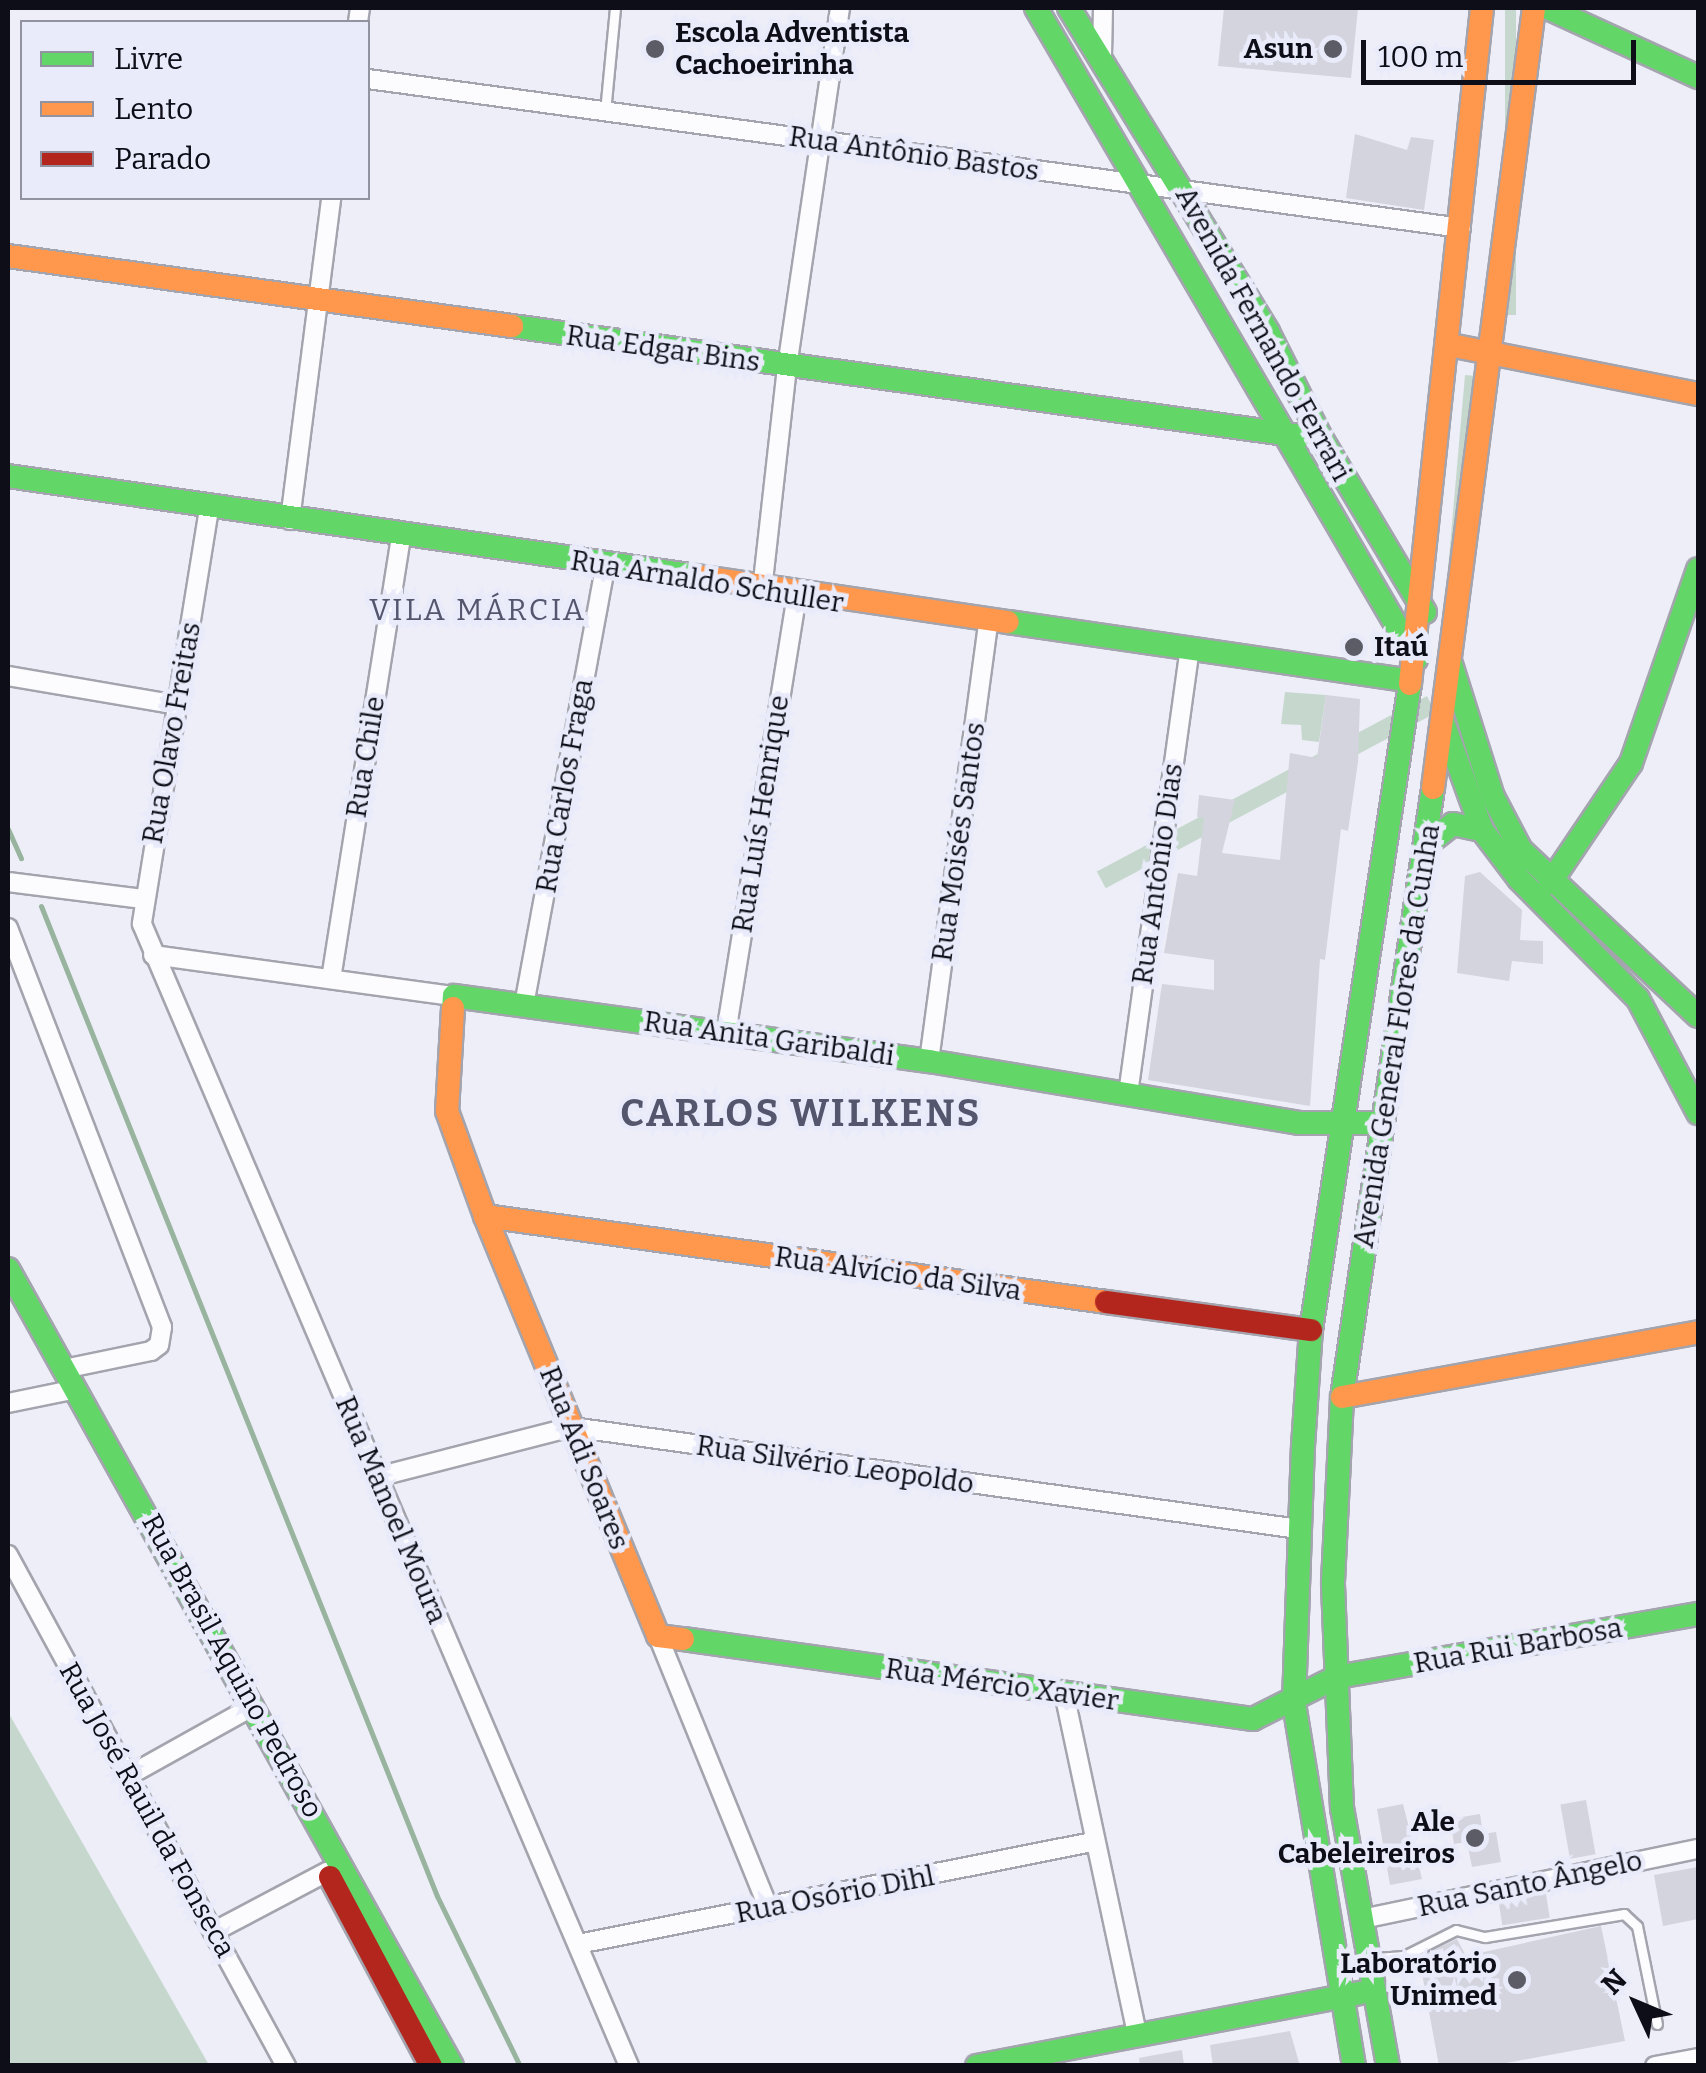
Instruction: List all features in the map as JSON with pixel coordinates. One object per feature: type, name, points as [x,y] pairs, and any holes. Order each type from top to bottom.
[{"type":"street","points":[[762,590],[787,367],[840,8]]},
{"type":"street","name":"Avenida Fernando Ferrari","points":[[1036,8],[1143,184],[1413,651],[1482,830],[1519,879],[1638,998],[1698,1113]]},
{"type":"street","name":"Avenida Fernando Ferrari","points":[[1069,8],[1268,332],[1320,436],[1422,606],[1451,664],[1503,820],[1550,883],[1698,1016]]},
{"type":"street","points":[[1102,62],[1103,8]]},
{"type":"street","points":[[1408,680],[1422,606],[1482,8]]},
{"type":"street","name":"Avenida General Flores da Cunha","points":[[1388,2066],[1342,1809],[1333,1582],[1342,1397],[1426,845],[1534,8]]},
{"type":"street","points":[[1548,8],[1698,76]]},
{"type":"street","name":"Rua Antônio Bastos","points":[[370,79],[1462,228]]},
{"type":"street","points":[[290,520],[331,200]]},
{"type":"street","name":"Rua Edgar Bins","points":[[8,256],[1286,436],[1320,436]]},
{"type":"street","points":[[1450,345],[1491,349],[1698,394]]},
{"type":"street","name":"Rua Arnaldo Schuller","points":[[8,476],[988,624],[1408,680]]},
{"type":"street","name":"Rua Olavo Freitas","points":[[153,955],[142,899],[209,509]]},
{"type":"street","name":"Rua Chile","points":[[331,979],[401,535]]},
{"type":"street","name":"Rua Carlos Fraga","points":[[524,1006],[605,566]]},
{"type":"street","points":[[1550,883],[1631,763],[1698,570]]},
{"type":"street","name":"Rua Luís Henrique","points":[[726,1033],[797,595]]},
{"type":"street","name":"Rua Moisés Santos","points":[[929,1061],[988,624]]},
{"type":"street","name":"Rua Antônio Dias","points":[[1128,1094],[1189,653]]},
{"type":"street","points":[[8,676],[178,705]]},
{"type":"street","name":"Avenida General Flores da Cunha","points":[[1354,2066],[1294,1702],[1299,1529],[1311,1330],[1408,680]]},
{"type":"street","points":[[1426,845],[1453,824],[1482,830]]},
{"type":"street","points":[[8,882],[142,899]]},
{"type":"street","points":[[8,928],[163,1335],[150,1350],[8,1403]]},
{"type":"street","name":"Rua Anita Garibaldi","points":[[153,955],[929,1061],[1343,1126],[1383,1123]]},
{"type":"street","name":"Rua Manoel Moura","points":[[153,955],[629,2066]]},
{"type":"street","name":"Rua Adi Soares","points":[[454,996],[444,1096],[484,1216],[769,1910]]},
{"type":"street","name":"Rua Alvício da Silva","points":[[484,1216],[1311,1330]]},
{"type":"street","name":"Rua Brasil Aquino Pedroso","points":[[8,1269],[247,1710],[452,2066]]},
{"type":"street","name":"Rua Brasil Aquino Pedroso","points":[[8,1296],[67,1383]]},
{"type":"street","points":[[1342,1397],[1698,1332]]},
{"type":"street","name":"Rua Silvério Leopoldo","points":[[376,1476],[572,1427],[1299,1529]]},
{"type":"street","name":"Rua José Rauil da Fonseca","points":[[8,1555],[286,2066]]},
{"type":"street","name":"Rua Rui Barbosa","points":[[1337,1678],[1698,1614]]},
{"type":"street","name":"Rua Mércio Xavier","points":[[658,1636],[1233,1720],[1294,1702],[1337,1678]]},
{"type":"street","points":[[1064,1694],[1092,1842],[1137,2034]]},
{"type":"street","points":[[128,1776],[247,1710]]},
{"type":"street","name":"Rua Brasil Aquino Pedroso","points":[[247,1710],[327,1872],[431,2066]]},
{"type":"street","name":"Rua Osório Dihl","points":[[578,1944],[769,1910],[1092,1842]]},
{"type":"street","name":"Rua Santo Ângelo","points":[[1362,1919],[1698,1849]]},
{"type":"street","points":[[213,1932],[327,1872]]},
{"type":"street","points":[[981,2065],[1374,1991]]},
{"type":"street","points":[[1655,2066],[1698,2058]]},
{"type":"lane","points":[[605,112],[615,8]]},
{"type":"lane","points":[[1368,1959],[1404,1956],[1456,1930],[1485,1937],[1624,1914],[1636,1926],[1657,2024]]},
{"type":"green space","points":[[1505,8],[1516,8],[1516,315],[1505,315]]},
{"type":"green space","points":[[1465,375],[1477,376],[1457,604],[1445,603]]},
{"type":"green space","points":[[1285,692],[1326,695],[1319,742],[1302,740],[1301,725],[1281,724]]},
{"type":"green space","points":[[1427,696],[1436,713],[1106,888],[1097,872]]},
{"type":"green space","points":[[8,1712],[209,2065],[8,2065]]},
{"type":"building","points":[[1224,8],[1358,8],[1351,78],[1218,66]]},
{"type":"building","points":[[1355,134],[1407,150],[1411,137],[1434,140],[1424,210],[1346,198]]},
{"type":"building","points":[[1326,695],[1360,699],[1358,762],[1348,831],[1341,829],[1325,960],[1320,959],[1310,1106],[1148,1080],[1162,984],[1214,990],[1214,960],[1164,953],[1178,873],[1197,876],[1204,818],[1197,817],[1199,795],[1235,800],[1222,853],[1280,860],[1290,753],[1317,758]]},
{"type":"building","points":[[1480,872],[1522,910],[1520,940],[1543,941],[1543,964],[1512,961],[1509,981],[1457,973],[1465,876]]},
{"type":"building","points":[[1586,1800],[1596,1854],[1570,1859],[1560,1805]]},
{"type":"building","points":[[1403,1804],[1422,1879],[1390,1885],[1377,1809]]},
{"type":"building","name":"Ale Cabeleireiros","points":[[1480,1814],[1483,1834],[1496,1832],[1501,1862],[1472,1867],[1467,1842],[1454,1844],[1450,1819]]},
{"type":"building","points":[[1698,1867],[1698,1919],[1663,1926],[1654,1875]]},
{"type":"building","points":[[1546,1894],[1550,1918],[1502,1925],[1499,1902]]},
{"type":"building","name":"Laboratório Unimed","points":[[1601,1926],[1625,2041],[1490,2066],[1439,2066],[1419,1957],[1457,1939],[1466,1956]]},
{"type":"building","points":[[1290,2031],[1300,2066],[1213,2066],[1210,2045]]},
{"type":"building","points":[[1182,2050],[1184,2066],[1140,2066],[1139,2058]]},
{"type":"waterway","points":[[8,829],[21,858]]},
{"type":"waterway","points":[[41,906],[437,1896],[520,2066]]},
{"type":"traffic: fast","points":[[1036,8],[1416,659]]},
{"type":"traffic: fast","points":[[1069,8],[1268,332],[1320,436],[1425,612]]},
{"type":"traffic: fast","points":[[1548,8],[1698,77]]},
{"type":"traffic: fast","points":[[512,326],[1300,436]]},
{"type":"traffic: fast","points":[[8,476],[696,576]]},
{"type":"traffic: fast","points":[[1550,883],[1631,763],[1698,569]]},
{"type":"traffic: fast","points":[[1008,622],[1408,680]]},
{"type":"traffic: fast","points":[[1451,664],[1493,797],[1521,850],[1698,1016]]},
{"type":"traffic: fast","points":[[1354,2066],[1294,1702],[1303,1446],[1311,1330],[1410,684]]},
{"type":"traffic: fast","points":[[1443,722],[1482,830],[1519,879],[1638,999],[1698,1113]]},
{"type":"traffic: fast","points":[[1388,2066],[1342,1809],[1333,1582],[1342,1397],[1433,788]]},
{"type":"traffic: fast","points":[[1426,845],[1453,824],[1482,830]]},
{"type":"traffic: fast","points":[[453,1008],[454,996],[929,1061],[1299,1123],[1383,1123]]},
{"type":"traffic: fast","points":[[8,1269],[452,2066]]},
{"type":"traffic: fast","points":[[683,1639],[1253,1719],[1337,1677],[1698,1614]]},
{"type":"traffic: fast","points":[[977,2066],[1360,1993]]},
{"type":"traffic: slow","points":[[1410,684],[1482,8]]},
{"type":"traffic: slow","points":[[1433,788],[1534,8]]},
{"type":"traffic: slow","points":[[8,256],[512,326]]},
{"type":"traffic: slow","points":[[1450,345],[1698,394]]},
{"type":"traffic: slow","points":[[696,576],[1008,622]]},
{"type":"traffic: slow","points":[[453,1008],[447,1111],[485,1216],[658,1636],[683,1639]]},
{"type":"traffic: slow","points":[[485,1216],[1106,1302]]},
{"type":"traffic: slow","points":[[1342,1397],[1698,1332]]},
{"type":"traffic: jam","points":[[1106,1302],[1311,1330]]},
{"type":"traffic: jam","points":[[330,1877],[431,2066]]},
{"type":"place","name":"Escola Adventista Cachoeirinha","points":[[655,49]]},
{"type":"place","name":"Asun","points":[[1333,49]]},
{"type":"place","name":"Itaú","points":[[1354,647]]},
{"type":"place","name":"Ale Cabeleireiros","points":[[1475,1838]]},
{"type":"place","name":"Laboratório Unimed","points":[[1517,1980]]},
{"type":"district","name":"VILA MÁRCIA","points":[[478,610]]},
{"type":"district","name":"CARLOS WILKENS","points":[[801,1114]]}]
